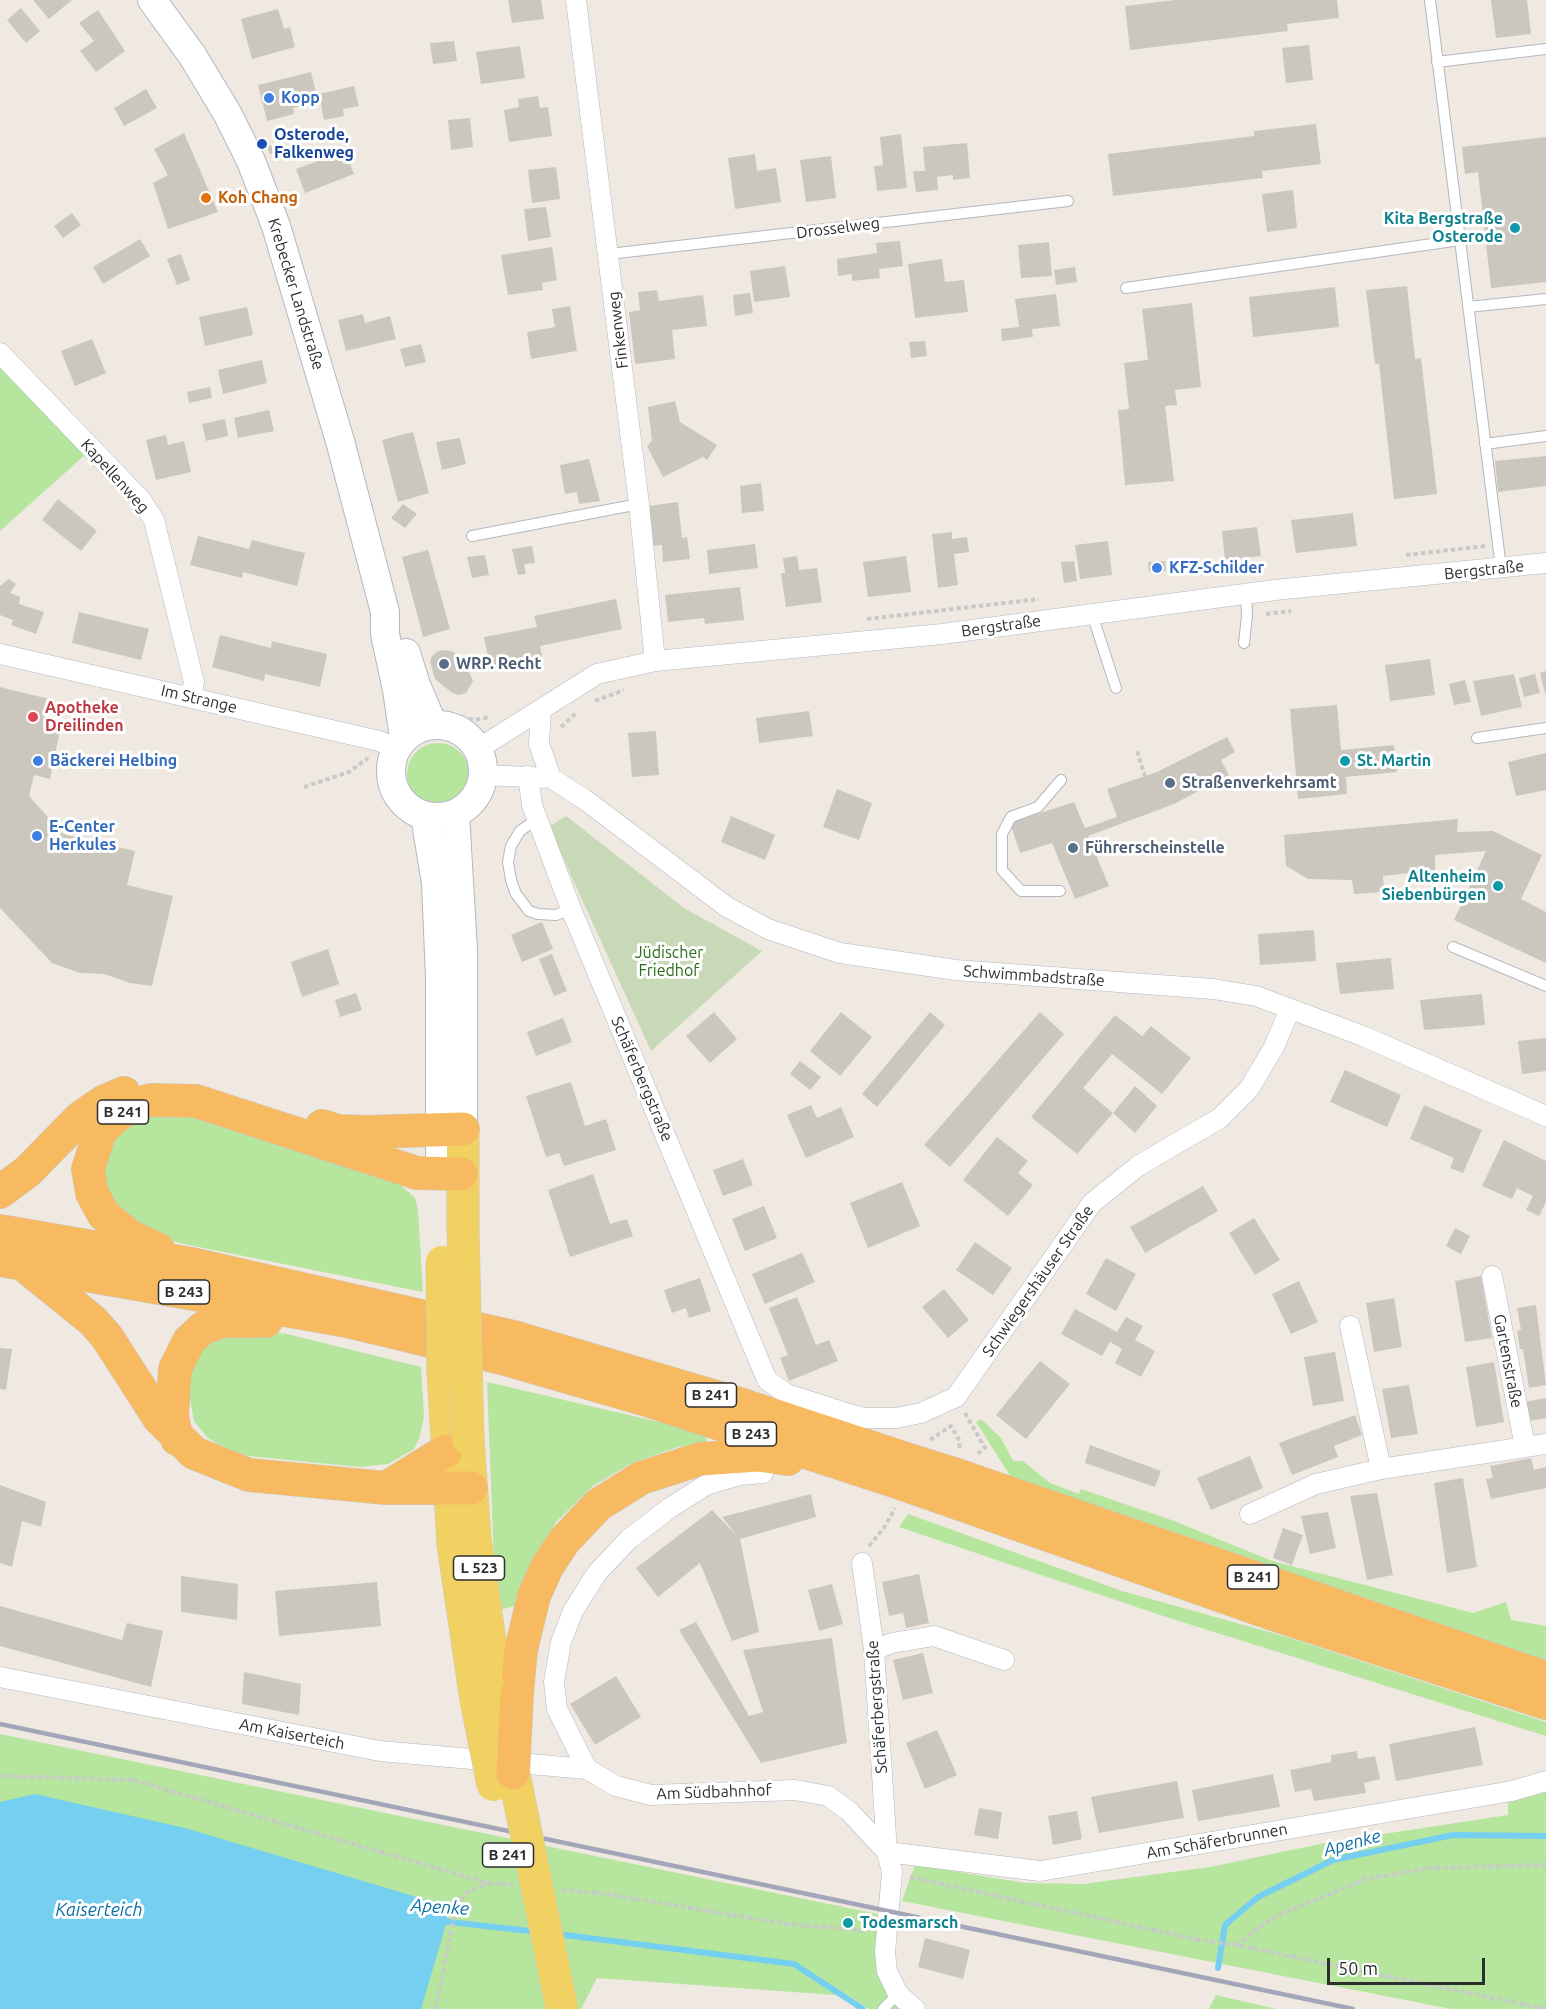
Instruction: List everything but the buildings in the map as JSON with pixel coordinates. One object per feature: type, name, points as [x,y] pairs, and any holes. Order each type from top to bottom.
[{"type":"highway","points":[[0,1192],[28,1172],[88,1113],[125,1092],[149,1087],[199,1089],[338,1131],[452,1129]]},
{"type":"highway","name":"B 241","points":[[451,1174],[417,1173],[196,1101],[151,1100],[131,1106],[100,1132],[88,1169],[92,1193],[104,1215],[113,1224],[131,1237],[192,1264],[514,1337],[730,1401],[896,1468],[950,1487],[1546,1678]]},
{"type":"highway","name":"B 243","points":[[0,1231],[192,1264]]},
{"type":"highway","points":[[11,1261],[93,1320],[107,1337],[159,1418],[177,1439],[194,1453],[249,1475],[386,1488],[460,1488]]},
{"type":"highway","name":"B 243","points":[[11,1261],[346,1321],[505,1359],[650,1401],[852,1467]]},
{"type":"highway","points":[[177,1439],[172,1416],[176,1369],[189,1341],[203,1328],[223,1321],[346,1321]]},
{"type":"highway","points":[[386,1488],[453,1441]]},
{"type":"highway","name":"B 241","points":[[513,1773],[497,1696],[547,1568],[564,1541],[598,1505],[622,1488],[670,1466],[723,1456],[758,1455],[852,1467],[896,1468]]},
{"type":"highway","name":"B 241","points":[[950,1487],[1267,1612],[1546,1703]]},
{"type":"main road","name":"Krebecker Landstraße","points":[[152,0],[192,55],[227,113],[251,161],[276,226],[340,441],[385,612],[384,634],[397,690],[393,742]]},
{"type":"main road","name":"Krebecker Landstraße","points":[[385,612],[399,631],[416,686],[433,725]]},
{"type":"main road","points":[[433,725],[447,725],[459,730],[481,762],[475,798],[455,814],[445,817],[425,816],[404,804],[392,784],[390,771],[393,742],[417,729],[433,725]]},
{"type":"main road","points":[[455,814],[464,950],[451,1174],[453,1441],[460,1488]]},
{"type":"main road","points":[[425,816],[436,883],[440,978],[452,1129]]},
{"type":"main road","name":"B 241","points":[[460,1488],[453,1545],[497,1696],[540,2009]]},
{"type":"main road","name":"B 241","points":[[513,1773],[562,2009]]},
{"type":"street","name":"Finkenweg","points":[[576,0],[639,504],[655,661]]},
{"type":"street","name":"Kapellenweg","points":[[0,353],[141,500],[154,520],[194,682],[191,697]]},
{"type":"street","name":"Bergstraße","points":[[481,762],[541,710],[597,674],[655,661],[942,634],[1246,594],[1546,563]]},
{"type":"street","name":"Im Strange","points":[[0,654],[393,742]]},
{"type":"street","points":[[541,710],[539,744],[551,778]]},
{"type":"street","name":"Schwimmbadstraße","points":[[481,762],[528,776],[551,778],[584,799],[728,907],[768,929],[840,953],[956,970],[1213,988],[1256,996],[1363,1036],[1546,1116]]},
{"type":"street","name":"Schäferbergstraße","points":[[528,776],[532,805],[571,909],[767,1380]]},
{"type":"street","name":"Schwiegershäuser Straße","points":[[767,1380],[788,1394],[864,1418],[909,1416],[956,1397],[1092,1203],[1138,1166],[1220,1118],[1249,1089],[1274,1047],[1290,1009]]},
{"type":"street","name":"Gartenstraße","points":[[1492,1276],[1525,1447]]},
{"type":"street","points":[[1350,1326],[1382,1469]]},
{"type":"street","points":[[1250,1514],[1316,1484],[1382,1469],[1546,1444]]},
{"type":"street","points":[[587,1769],[557,1709],[554,1682],[561,1642],[573,1611],[597,1573],[629,1539],[671,1507],[706,1485],[740,1475],[763,1473]]},
{"type":"street","name":"Schäferbergstraße","points":[[862,1563],[874,1650],[887,1852]]},
{"type":"street","points":[[874,1650],[892,1643],[934,1636],[1004,1660]]},
{"type":"street","name":"Am Kaiserteich","points":[[0,1677],[380,1751],[587,1769]]},
{"type":"street","name":"Am Südbahnhof","points":[[587,1769],[616,1786],[651,1795],[795,1790],[828,1796],[849,1811],[887,1852],[892,1872],[885,1932],[887,1971],[898,1994],[915,2009]]},
{"type":"street","name":"Am Schäferbrunnen","points":[[887,1852],[1040,1871],[1501,1793],[1546,1781]]},
{"type":"lane","points":[[1430,0],[1501,568]]},
{"type":"lane","points":[[1437,62],[1546,49]]},
{"type":"lane","name":"Drosselweg","points":[[609,254],[1068,201]]},
{"type":"lane","points":[[1126,288],[1460,240]]},
{"type":"lane","points":[[1468,307],[1546,299]]},
{"type":"lane","points":[[1485,444],[1546,436]]},
{"type":"lane","points":[[472,536],[639,504]]},
{"type":"lane","points":[[1244,643],[1247,616],[1246,594]]},
{"type":"lane","points":[[1092,614],[1116,688]]},
{"type":"lane","points":[[1477,738],[1546,728]]},
{"type":"lane","points":[[1059,891],[1022,891],[1002,870],[1002,834],[1011,817],[1038,807],[1061,780]]},
{"type":"lane","points":[[537,819],[520,831],[511,846],[508,862],[516,894],[529,911],[538,914],[556,915],[571,909]]},
{"type":"lane","points":[[1453,947],[1546,986]]},
{"type":"lane","points":[[883,2009],[898,1994]]},
{"type":"path","points":[[304,787],[349,772],[393,742]]},
{"type":"path","points":[[1137,751],[1145,776]]},
{"type":"path","points":[[0,1776],[133,1780],[489,1883],[524,1886]]},
{"type":"path","points":[[1233,1945],[1272,1918],[1366,1879],[1430,1868],[1546,1865]]},
{"type":"path","points":[[892,1872],[1199,1940],[1546,2009]]},
{"type":"path","points":[[436,2009],[455,1910],[465,1894],[489,1883]]},
{"type":"path","points":[[560,1889],[607,1894],[788,1924],[885,1932]]},
{"type":"green space","points":[[0,359],[86,454],[0,531]]},
{"type":"green space","points":[[438,743],[450,745],[460,752],[467,762],[469,774],[467,786],[460,796],[450,803],[438,805],[426,803],[416,796],[409,786],[407,774],[409,762],[416,752],[426,745]]},
{"type":"green space","name":"Jüdischer Friedhof","points":[[566,816],[684,908],[762,951],[651,1051],[549,827]]},
{"type":"green space","points":[[172,1107],[392,1177],[415,1198],[418,1210],[423,1292],[184,1244],[145,1233],[113,1206],[100,1169],[120,1124]]},
{"type":"green space","points":[[242,1329],[287,1334],[421,1367],[424,1416],[420,1436],[414,1449],[388,1464],[360,1467],[248,1456],[226,1450],[207,1437],[194,1421],[186,1378],[195,1359],[212,1340]]},
{"type":"green space","points":[[487,1382],[706,1433],[707,1444],[678,1447],[632,1463],[593,1486],[556,1522],[534,1561],[515,1606],[496,1611]]},
{"type":"green space","points":[[981,1419],[1001,1438],[1013,1461],[1023,1461],[1050,1483],[1079,1494],[1081,1489],[1174,1521],[1272,1561],[1473,1613],[1506,1602],[1511,1620],[1546,1626],[1546,1662],[1011,1477],[976,1422]]},
{"type":"green space","points":[[908,1514],[1122,1591],[1287,1637],[1546,1722],[1546,1736],[1163,1616],[899,1527]]},
{"type":"green space","points":[[0,1734],[897,1918],[893,1931],[894,1967],[906,1988],[905,2009],[869,2009],[849,1996],[597,1978],[581,2009],[0,2009]]},
{"type":"green space","points":[[1546,1787],[1546,2009],[1451,2009],[902,1901],[915,1865],[1026,1883],[1083,1884],[1210,1867],[1325,1843],[1508,1815],[1508,1801]]},
{"type":"green space","points":[[1216,1995],[1276,2009],[1209,2009]]},
{"type":"water","name":"Kaiserteich","points":[[35,1794],[185,1828],[447,1906],[447,1921],[421,2009],[0,2009],[0,1802]]},
{"type":"waterway","name":"Apenke","points":[[1218,1968],[1225,1925],[1258,1897],[1333,1860],[1453,1835],[1546,1836]]},
{"type":"waterway","name":"Apenke","points":[[441,1921],[538,1932]]},
{"type":"waterway","name":"Apenke","points":[[557,1934],[794,1964],[863,2009]]},
{"type":"railway","points":[[0,1724],[1353,2009]]},
{"type":"place","name":"Kopp","points":[[269,98]]},
{"type":"place","name":"Osterode, Falkenweg","points":[[262,144]]},
{"type":"place","name":"Koh Chang","points":[[206,198]]},
{"type":"place","name":"Kita Bergstraße Osterode","points":[[1515,228]]},
{"type":"place","name":"KFZ-Schilder","points":[[1157,568]]},
{"type":"place","name":"WRP. Recht","points":[[444,664]]},
{"type":"place","name":"Apotheke Dreilinden","points":[[33,717]]},
{"type":"place","name":"Bäckerei Helbing","points":[[38,761]]},
{"type":"place","name":"St. Martin","points":[[1345,761]]},
{"type":"place","name":"Straßenverkehrsamt","points":[[1170,783]]},
{"type":"place","name":"E-Center Herkules","points":[[37,836]]},
{"type":"place","name":"Führerscheinstelle","points":[[1073,848]]},
{"type":"place","name":"Altenheim Siebenbürgen","points":[[1498,886]]},
{"type":"place","name":"Todesmarsch","points":[[848,1923]]}]
